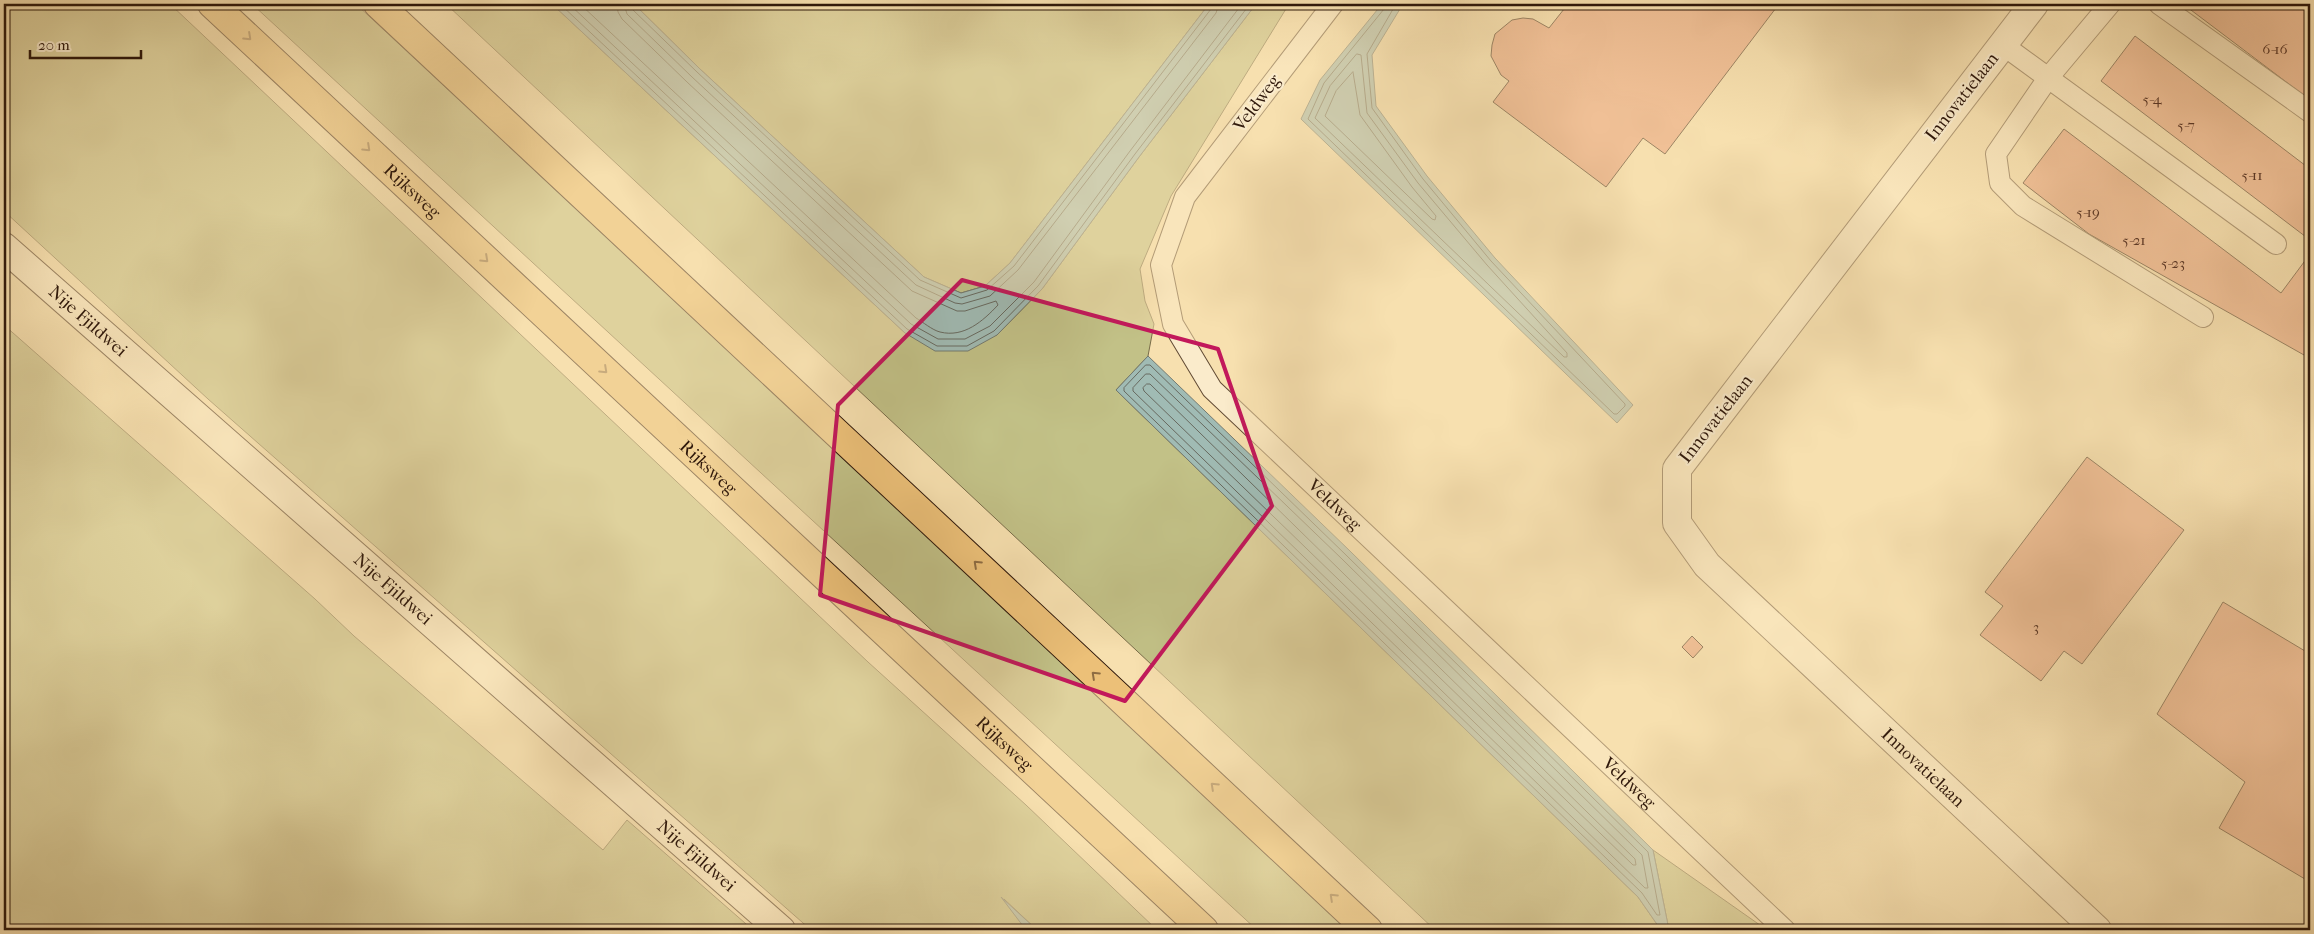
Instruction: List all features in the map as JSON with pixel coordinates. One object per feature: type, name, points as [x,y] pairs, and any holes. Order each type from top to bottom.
[{"type":"highway","name":"Rijksweg","points":[[212,4],[1204,930]]},
{"type":"highway","points":[[378,4],[1368,930]]},
{"type":"street","name":"Innovatielaan","points":[[2034,4],[1677,468],[1677,522],[1707,565],[2097,930]]},
{"type":"street","name":"Nije Fjildwei","points":[[4,247],[781,930]]},
{"type":"lane","name":"Veldweg","points":[[1333,4],[1185,197],[1161,265],[1173,324],[1212,390],[1785,930]]},
{"type":"lane","points":[[2110,4],[2048,78],[1996,154],[2000,183],[2023,206],[2203,317]]},
{"type":"lane","points":[[2159,4],[2310,112]]},
{"type":"lane","points":[[2003,44],[2276,244]]},
{"type":"highlighted area","points":[[962,280],[1218,349],[1272,506],[1125,701],[820,595],[838,405]]},
{"type":"shaded area","points":[[4,4],[170,4],[868,662],[1026,805],[1157,930],[1037,930],[1004,899],[1026,930],[811,930],[208,399],[4,211]]},
{"type":"shaded area","points":[[252,4],[356,4],[1350,930],[1257,930]]},
{"type":"shaded area","points":[[446,4],[552,4],[905,333],[997,335],[1042,289],[1139,157],[1256,4],[1289,4],[1171,196],[1140,269],[1145,301],[1154,324],[1148,356],[1116,390],[1638,897],[1661,930],[1435,930]]},
{"type":"shaded area","points":[[634,4],[1209,4],[1010,263],[985,286],[961,293],[924,277],[700,69]]},
{"type":"shaded area","points":[[4,325],[315,599],[354,636],[603,850],[627,820],[753,930],[4,930]]},
{"type":"shaded area","points":[[1653,850],[1767,930],[1669,930]]},
{"type":"water","points":[[552,4],[634,4],[700,69],[924,277],[961,293],[985,286],[1010,263],[1209,4],[1256,4],[1139,157],[1042,289],[997,335],[968,351],[935,351],[905,333]]},
{"type":"water","points":[[1382,4],[1403,4],[1372,55],[1376,106],[1427,176],[1495,258],[1633,405],[1617,423],[1301,119],[1320,80]]},
{"type":"water","points":[[1148,356],[1350,551],[1653,850],[1669,930],[1661,930],[1638,897],[1116,390]]},
{"type":"water","points":[[1001,897],[1037,930],[1026,930]]},
{"type":"building","points":[[1568,4],[1779,4],[1665,154],[1643,138],[1606,187],[1493,102],[1509,81],[1501,75],[1491,56],[1495,34],[1512,20],[1523,18],[1533,19],[1549,28]]},
{"type":"building","points":[[2183,4],[2310,4],[2310,100]]},
{"type":"building","points":[[2135,36],[2310,169],[2310,240],[2101,81]]},
{"type":"building","points":[[2064,129],[2281,293],[2310,254],[2310,344],[2304,355],[2089,234],[2023,183]]},
{"type":"building","points":[[2087,457],[2184,530],[2082,664],[2064,651],[2041,681],[1980,635],[2003,606],[1985,592]]},
{"type":"building","points":[[2223,602],[2310,654],[2310,882],[2219,828],[2245,782],[2157,714]]},
{"type":"building","points":[[1692,636],[1703,647],[1693,658],[1682,647]]}]
